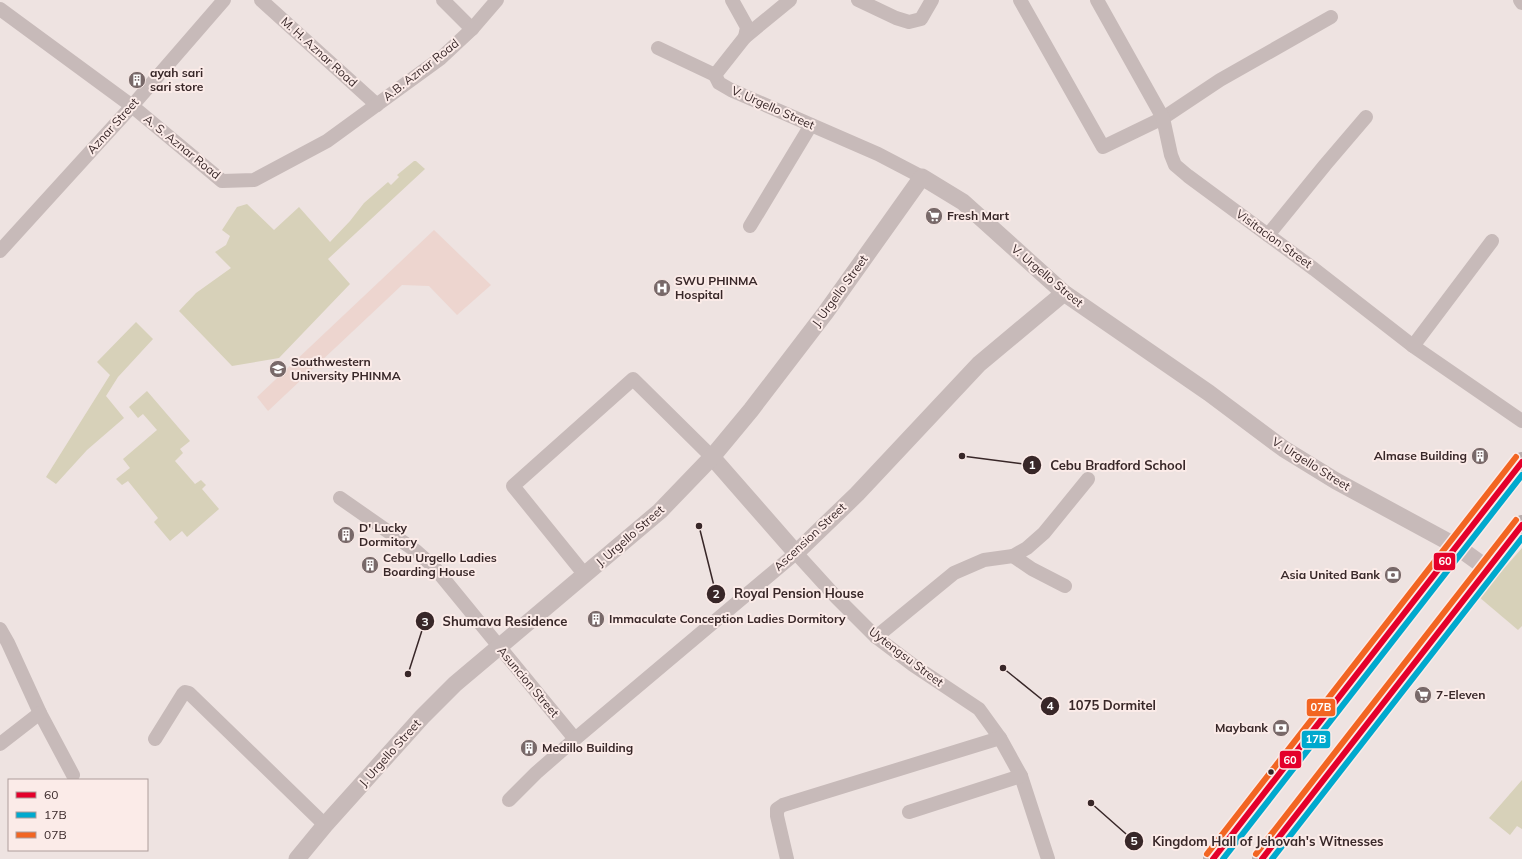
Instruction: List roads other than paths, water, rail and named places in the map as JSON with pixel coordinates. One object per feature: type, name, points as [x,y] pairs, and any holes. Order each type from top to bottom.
[{"type":"main road","points":[[1213,859],[1522,462]]},
{"type":"main road","points":[[1262,859],[1522,525]]},
{"type":"street","name":"Aznar Street","points":[[0,251],[132,106],[224,0]]},
{"type":"street","name":"M. H. Aznar Road","points":[[261,0],[377,105]]},
{"type":"street","points":[[443,0],[472,28]]},
{"type":"street","name":"A.B. Aznar Road","points":[[377,105],[441,58],[472,28],[497,0]]},
{"type":"street","points":[[732,0],[747,27],[745,37]]},
{"type":"street","points":[[715,75],[745,37],[790,0]]},
{"type":"street","points":[[858,0],[896,18],[909,22],[921,19],[932,0]]},
{"type":"street","points":[[1020,0],[1103,147],[1163,118],[1220,80],[1331,17]]},
{"type":"street","name":"Visitacion Street","points":[[1097,0],[1163,118],[1170,156],[1175,165],[1413,346],[1522,421]]},
{"type":"street","name":"A. S. Aznar Road","points":[[0,9],[132,106],[222,181],[254,180],[327,141],[377,105]]},
{"type":"street","name":"V. Urgello Street","points":[[658,48],[715,75],[719,83],[731,90],[878,154],[922,177],[963,202],[1064,293],[1209,393],[1284,449],[1336,481],[1456,546],[1488,569]]},
{"type":"street","points":[[1268,235],[1324,165],[1366,117]]},
{"type":"street","points":[[750,226],[811,125]]},
{"type":"street","name":"J. Urgello Street","points":[[297,859],[325,825],[422,717],[455,684],[660,511],[712,457],[756,404],[826,312],[922,177]]},
{"type":"street","points":[[1413,346],[1492,241]]},
{"type":"street","name":"Ascension Street","points":[[508,800],[536,772],[575,738],[796,553],[857,494],[978,364],[1064,293]]},
{"type":"street","points":[[585,575],[513,486],[633,379],[712,457]]},
{"type":"street","name":"Uytengsu Street","points":[[712,457],[836,597],[876,637],[913,665],[979,709],[1000,738],[1021,776],[1048,859]]},
{"type":"street","points":[[876,637],[954,573],[984,560],[1013,556],[1028,548],[1044,533],[1088,479]]},
{"type":"street","name":"Asuncion Street","points":[[340,498],[416,551],[434,567],[498,647],[575,738]]},
{"type":"street","points":[[1013,556],[1066,586]]},
{"type":"street","points":[[0,629],[8,643],[40,713],[73,775]]},
{"type":"street","points":[[155,739],[183,694],[186,692],[189,693],[325,825]]},
{"type":"street","points":[[0,744],[40,713]]},
{"type":"street","points":[[787,859],[777,816],[777,808],[1000,738]]},
{"type":"street","points":[[909,812],[1021,776]]},
{"type":"place","name":"ayah sari sari store","points":[[137,80]]},
{"type":"place","name":"Fresh Mart","points":[[934,216]]},
{"type":"place","name":"SWU PHINMA Hospital","points":[[662,288]]},
{"type":"place","name":"Southwestern University PHINMA","points":[[278,369]]},
{"type":"place","name":"Cebu Bradford School","points":[[962,456]]},
{"type":"place","name":"Almase Building","points":[[1480,456]]},
{"type":"place","name":"Royal Pension House","points":[[699,526]]},
{"type":"place","name":"D' Lucky Dormitory","points":[[346,535]]},
{"type":"place","name":"Cebu Urgello Ladies Boarding House","points":[[370,565]]},
{"type":"place","name":"Asia United Bank","points":[[1393,575]]},
{"type":"place","name":"Immaculate Conception Ladies Dormitory","points":[[596,619]]},
{"type":"place","name":"1075 Dormitel","points":[[1003,668]]},
{"type":"place","name":"Shumava Residence","points":[[408,674]]},
{"type":"place","name":"7-Eleven","points":[[1423,695]]},
{"type":"place","name":"Maybank","points":[[1281,728]]},
{"type":"place","name":"Medillo Building","points":[[529,748]]},
{"type":"place","name":"Kingdom Hall of Jehovah's Witnesses","points":[[1091,803]]}]
